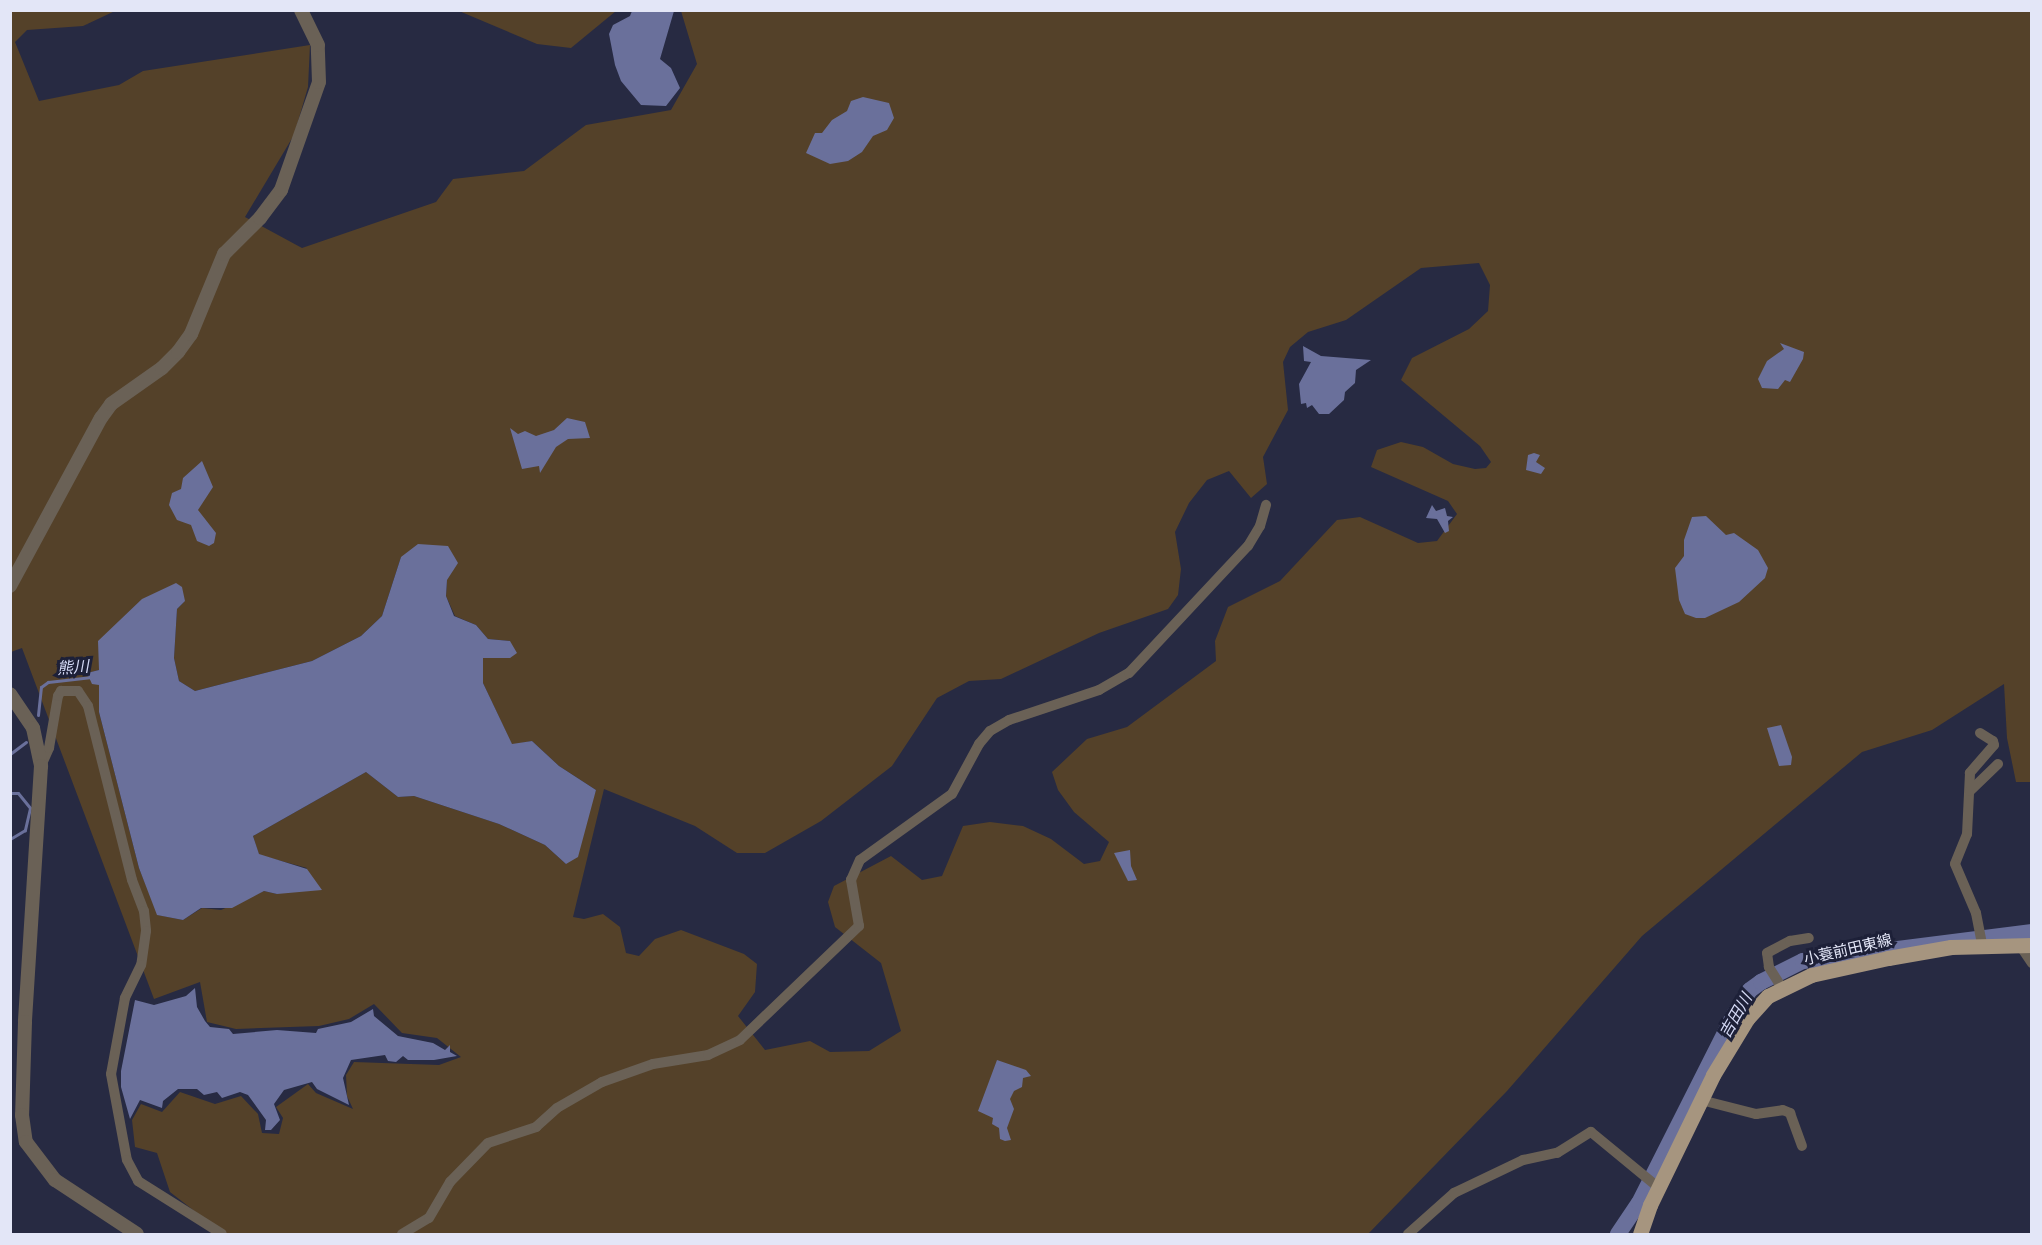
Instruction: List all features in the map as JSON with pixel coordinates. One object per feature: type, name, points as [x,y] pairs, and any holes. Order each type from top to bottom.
[{"type":"main road","name":"小蓑前田東線","points":[[1640,1234],[1658,1186],[1701,1100],[1748,1019],[1779,985],[1827,971],[1982,939],[2025,944]]},
{"type":"street","points":[[10,586],[101,418],[111,404],[162,368],[178,352],[191,334],[224,254],[260,218],[281,190],[319,82],[318,45],[301,10]]},
{"type":"street","points":[[402,1234],[429,1218],[450,1182],[488,1143],[536,1127],[557,1108],[609,1079],[653,1064],[708,1055],[740,1040],[859,926],[851,880],[860,860],[952,794],[979,744],[990,731],[1009,720],[1099,690],[1129,673],[1248,546],[1260,526],[1266,505]]},
{"type":"street","points":[[41,766],[49,748],[58,696],[61,692],[78,691],[88,706],[132,880],[144,911],[141,965],[126,995],[111,1074],[127,1160],[138,1181],[222,1234]]},
{"type":"street","points":[[10,694],[33,728],[41,766],[25,1022],[22,1115],[26,1142],[55,1180],[137,1234]]},
{"type":"street","points":[[1980,733],[1994,745],[1970,772],[1967,834],[1955,864],[1982,939]]},
{"type":"street","points":[[1970,791],[1998,764]]},
{"type":"street","points":[[1779,985],[1768,968],[1767,953],[1774,948],[1809,938]]},
{"type":"street","points":[[2025,944],[2031,963]]},
{"type":"street","points":[[1701,1100],[1756,1114],[1783,1110],[1790,1113],[1802,1146]]},
{"type":"street","points":[[1408,1234],[1454,1193],[1523,1160],[1563,1150],[1591,1132],[1658,1186]]},
{"type":"shaded area","points":[[616,10],[571,48],[537,44],[459,11]]},
{"type":"shaded area","points":[[11,11],[115,11],[83,26],[27,30],[15,42],[39,101],[119,85],[143,71],[310,45],[308,87],[294,135],[245,217],[302,248],[436,202],[453,179],[524,171],[586,125],[671,110],[697,64],[681,11],[2031,11],[2031,782],[2016,782],[2007,738],[2004,684],[1932,730],[1862,752],[1642,936],[1507,1091],[1368,1234],[224,1234],[170,1192],[157,1153],[135,1147],[132,1120],[141,1104],[162,1112],[180,1092],[215,1104],[241,1096],[258,1114],[262,1133],[279,1134],[283,1118],[276,1107],[308,1084],[316,1093],[353,1109],[347,1096],[346,1075],[354,1062],[439,1065],[461,1057],[437,1038],[402,1033],[374,1004],[349,1019],[319,1026],[236,1029],[207,1022],[200,982],[154,999],[22,648],[11,652]],"holes":[[[1479,263],[1490,285],[1488,311],[1469,329],[1412,358],[1401,380],[1480,446],[1491,462],[1486,468],[1475,469],[1453,464],[1423,447],[1401,442],[1377,450],[1371,467],[1448,501],[1457,514],[1437,541],[1418,543],[1360,517],[1337,520],[1280,581],[1228,607],[1215,641],[1216,661],[1127,727],[1087,739],[1052,772],[1058,790],[1074,812],[1109,842],[1100,861],[1084,864],[1051,839],[1023,826],[990,822],[963,826],[942,876],[922,880],[891,856],[834,886],[828,902],[835,927],[881,963],[901,1031],[869,1051],[830,1052],[810,1041],[765,1050],[738,1016],[755,992],[757,964],[744,954],[681,930],[655,939],[639,956],[626,953],[620,927],[603,914],[584,919],[573,917],[604,789],[695,826],[737,853],[765,853],[821,821],[892,766],[937,698],[969,681],[1001,679],[1099,633],[1168,609],[1178,595],[1181,569],[1175,532],[1189,503],[1207,480],[1229,471],[1251,498],[1267,484],[1263,457],[1288,410],[1283,362],[1290,347],[1308,332],[1346,320],[1421,268]],[[401,557],[447,580],[446,596],[455,616],[476,625],[488,639],[510,641],[510,658],[483,658],[483,683],[512,745],[532,741],[559,766],[596,790],[566,864],[545,845],[499,824],[414,796],[398,797],[366,772],[253,836],[259,855],[307,868],[277,894],[264,891],[221,910],[202,908],[183,920],[158,915],[139,868],[99,712],[99,685],[88,673],[99,670],[185,601],[177,609],[174,658],[179,681],[195,691],[312,661],[361,636],[382,616]]]},
{"type":"water","points":[[632,11],[674,11],[660,59],[671,68],[680,88],[666,106],[641,105],[621,81],[615,65],[609,34],[613,25],[630,16]]},
{"type":"water","points":[[863,97],[889,103],[894,118],[887,130],[873,136],[862,152],[848,161],[830,164],[806,153],[815,133],[822,133],[832,120],[847,111],[851,101]]},
{"type":"water","points":[[1780,343],[1804,352],[1803,359],[1790,382],[1785,380],[1778,389],[1762,388],[1758,379],[1767,361],[1784,349]]},
{"type":"water","points":[[1303,346],[1321,356],[1371,360],[1356,370],[1355,383],[1345,392],[1344,400],[1329,414],[1319,414],[1312,405],[1307,408],[1306,403],[1301,404],[1299,384],[1311,362],[1304,361]]},
{"type":"water","points":[[567,418],[585,422],[590,438],[568,439],[556,447],[540,473],[539,466],[522,469],[510,428],[518,434],[525,431],[536,436],[554,430]]},
{"type":"water","points":[[1534,453],[1540,455],[1536,462],[1545,468],[1541,474],[1526,470],[1528,455]]},
{"type":"water","points":[[202,461],[213,487],[198,510],[216,533],[214,543],[209,546],[197,541],[191,525],[177,520],[169,505],[172,493],[181,489],[183,478]]},
{"type":"water","points":[[1432,505],[1436,511],[1445,508],[1447,516],[1453,517],[1448,521],[1449,531],[1445,533],[1437,519],[1426,518]]},
{"type":"water","points":[[1706,516],[1726,535],[1734,533],[1758,550],[1768,568],[1765,578],[1739,602],[1705,618],[1696,618],[1685,614],[1679,600],[1675,568],[1684,556],[1684,540],[1692,517]]},
{"type":"water","points":[[418,544],[448,546],[458,563],[447,580],[446,596],[454,616],[476,625],[488,639],[510,641],[517,653],[510,658],[483,658],[483,683],[512,744],[532,741],[559,766],[596,790],[578,857],[566,864],[545,845],[499,824],[414,796],[398,797],[366,772],[253,836],[259,854],[307,869],[322,890],[277,894],[264,891],[232,908],[201,908],[183,920],[157,915],[139,868],[99,712],[99,685],[92,684],[87,673],[99,670],[98,641],[142,599],[176,583],[182,587],[185,601],[177,609],[174,658],[179,681],[195,691],[312,661],[361,636],[382,616],[401,557]]},
{"type":"water","points":[[1781,725],[1792,757],[1791,765],[1779,766],[1767,728]]},
{"type":"water","points":[[1130,850],[1131,866],[1137,880],[1128,881],[1114,853]]},
{"type":"water","points":[[195,988],[197,1007],[205,1021],[210,1027],[229,1029],[233,1034],[277,1030],[316,1033],[318,1029],[351,1022],[373,1009],[374,1016],[398,1036],[433,1043],[445,1050],[450,1045],[450,1052],[457,1056],[434,1060],[408,1060],[403,1056],[396,1062],[388,1061],[385,1055],[351,1060],[343,1078],[349,1105],[317,1089],[312,1082],[284,1090],[274,1104],[280,1120],[271,1130],[265,1130],[266,1120],[248,1095],[240,1092],[222,1098],[217,1092],[204,1095],[197,1089],[178,1089],[163,1101],[162,1108],[140,1100],[130,1119],[121,1087],[121,1071],[135,1000],[154,1005],[186,996]]},
{"type":"water","points":[[997,1060],[1026,1070],[1031,1076],[1023,1078],[1022,1087],[1014,1091],[1010,1099],[1014,1109],[1007,1128],[1011,1140],[1005,1141],[1000,1139],[999,1128],[992,1124],[993,1118],[978,1111]]},
{"type":"waterway","name":"熊川","points":[[38,715],[41,687],[48,682],[92,677]]},
{"type":"waterway","name":"熊川","points":[[10,754],[26,742]]},
{"type":"waterway","name":"熊川","points":[[10,793],[18,793],[30,808],[25,830],[10,839]]},
{"type":"waterway","name":"吉田川","points":[[1618,1234],[1639,1203],[1735,1013],[1750,990],[1803,961],[2032,932]]}]
